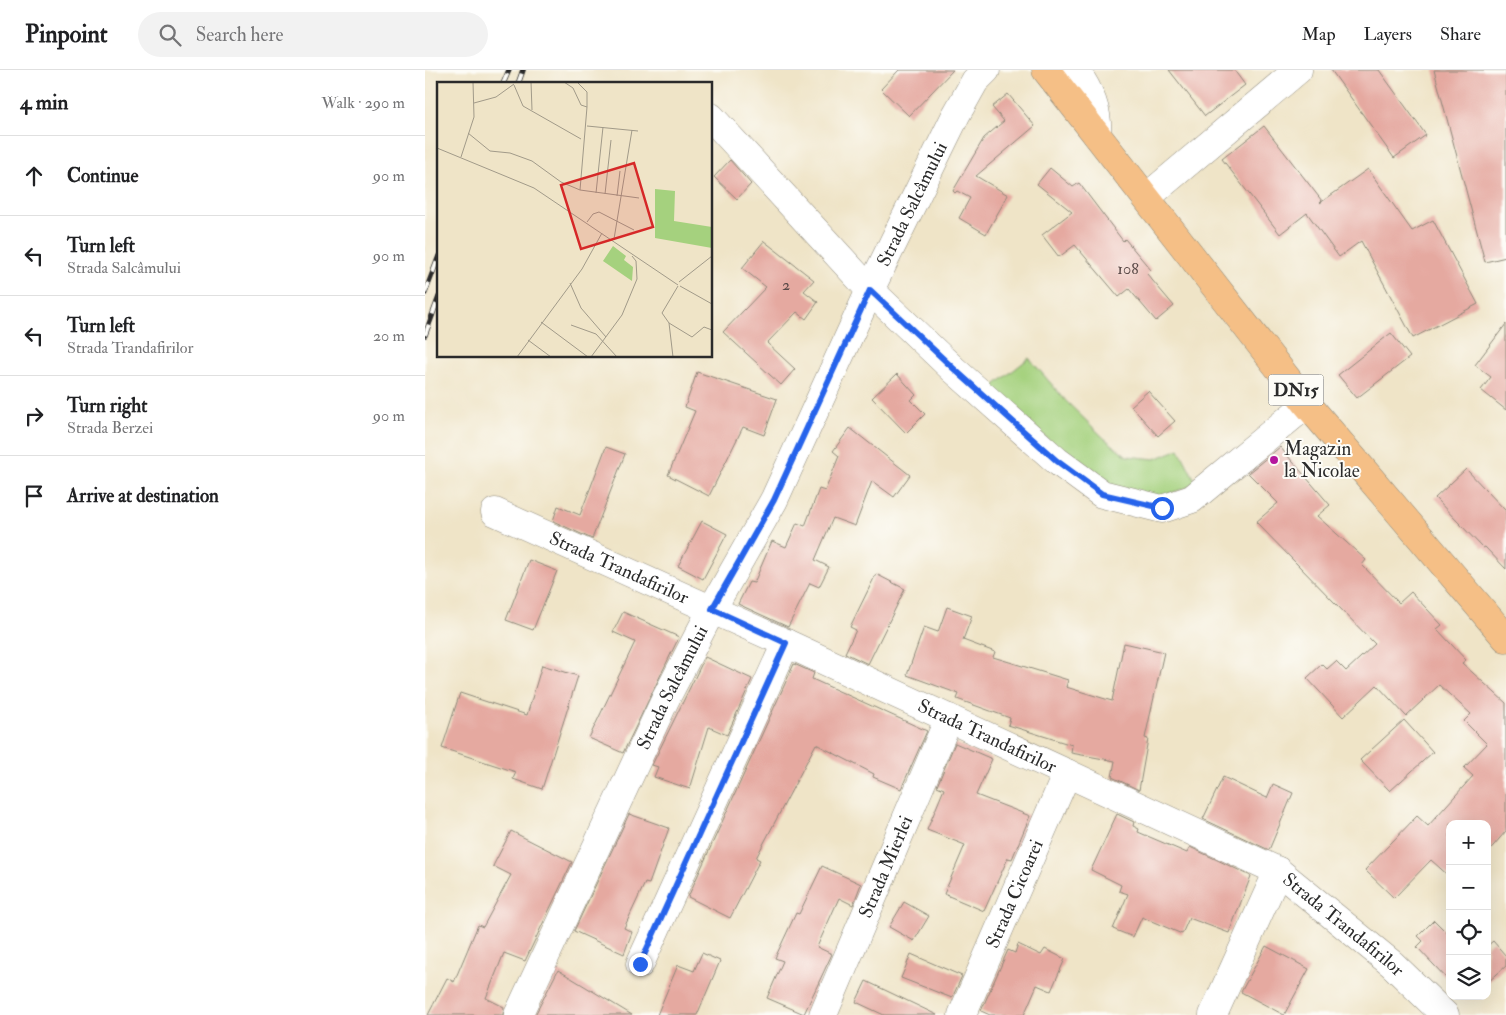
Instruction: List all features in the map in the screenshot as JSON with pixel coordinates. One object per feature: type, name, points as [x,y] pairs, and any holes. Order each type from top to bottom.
[{"type":"main road","name":"DN15","points":[[1046,70],[1307,404],[1506,638]]},
{"type":"street","name":"Strada Salcâmului","points":[[518,1015],[665,700],[712,609],[774,500],[870,290],[956,115],[975,81],[986,70]]},
{"type":"street","points":[[1075,70],[1083,80],[1095,105],[1098,122],[1097,135]]},
{"type":"street","points":[[1147,197],[1298,70]]},
{"type":"street","points":[[713,119],[870,290],[953,368],[1057,461],[1102,494],[1162,508],[1192,499],[1307,404]]},
{"type":"street","name":"Strada Trandafirilor","points":[[495,512],[712,609],[1278,871],[1392,964],[1445,1015]]},
{"type":"street","points":[[640,964],[786,643]]},
{"type":"street","name":"Strada Mierlei","points":[[823,1015],[949,718]]},
{"type":"street","name":"Strada Cicoarei","points":[[962,1015],[1067,773]]},
{"type":"street","points":[[1213,1015],[1278,871]]},
{"type":"green space","points":[[1029,358],[1066,401],[1104,438],[1127,456],[1155,459],[1179,449],[1197,484],[1154,499],[1114,489],[1082,470],[991,388]]},
{"type":"building","points":[[899,70],[953,70],[909,116],[881,89]]},
{"type":"building","points":[[1169,70],[1234,70],[1245,85],[1205,116]]},
{"type":"building","points":[[1331,70],[1379,70],[1426,135],[1394,158]]},
{"type":"building","points":[[1434,70],[1506,70],[1506,257],[1485,262]]},
{"type":"building","points":[[1008,94],[1035,126],[976,176],[1008,195],[986,234],[959,218],[970,198],[957,191],[955,193],[953,191],[984,138],[1004,121],[992,107]]},
{"type":"building","points":[[1264,126],[1322,201],[1320,203],[1368,169],[1412,231],[1433,220],[1478,304],[1413,338],[1361,241],[1339,257],[1307,213],[1280,234],[1222,159]]},
{"type":"building","points":[[730,160],[751,184],[737,199],[714,177]]},
{"type":"building","points":[[1050,168],[1073,187],[1079,183],[1123,241],[1125,239],[1151,270],[1147,274],[1174,306],[1156,321],[1129,289],[1119,297],[1075,245],[1059,257],[1042,235],[1072,212],[1037,184]]},
{"type":"building","points":[[764,241],[814,280],[804,291],[818,302],[806,319],[797,312],[767,343],[795,369],[781,385],[723,332],[766,287],[742,268]]},
{"type":"building","points":[[1506,324],[1506,410],[1481,390],[1491,377],[1475,365]]},
{"type":"building","points":[[1391,333],[1410,357],[1357,398],[1338,375]]},
{"type":"building","points":[[697,372],[777,399],[764,435],[743,427],[709,496],[668,475],[695,411],[685,407]]},
{"type":"building","points":[[897,374],[916,395],[911,400],[925,414],[906,433],[872,398]]},
{"type":"building","points":[[1148,391],[1175,421],[1158,436],[1131,406]]},
{"type":"building","points":[[850,428],[910,475],[894,497],[872,481],[855,526],[833,518],[815,560],[829,567],[819,587],[810,583],[788,627],[738,604],[749,582],[754,583],[772,541],[786,547],[797,523],[805,526],[819,489],[825,491],[839,456],[833,451]]},
{"type":"building","points":[[606,447],[625,454],[592,539],[553,521],[558,506],[580,515]]},
{"type":"building","points":[[1280,447],[1330,505],[1317,516],[1366,560],[1362,565],[1399,603],[1411,592],[1442,625],[1437,629],[1466,660],[1462,663],[1506,703],[1506,831],[1491,848],[1491,820],[1446,820],[1446,873],[1431,860],[1394,898],[1365,870],[1417,816],[1428,826],[1473,776],[1464,768],[1487,744],[1464,721],[1471,714],[1439,685],[1406,716],[1377,685],[1343,717],[1307,678],[1322,664],[1327,669],[1336,661],[1346,671],[1375,644],[1256,522],[1278,503],[1248,473]]},
{"type":"building","points":[[1466,469],[1506,511],[1506,569],[1435,498]]},
{"type":"building","points":[[702,521],[727,534],[703,579],[678,566]]},
{"type":"building","points":[[529,560],[557,571],[533,630],[506,620]]},
{"type":"building","points":[[876,574],[905,589],[868,664],[845,653],[856,630],[850,627]]},
{"type":"building","points":[[947,607],[972,616],[963,640],[995,652],[993,657],[1068,680],[1066,687],[1112,701],[1124,643],[1164,652],[1145,738],[1148,739],[1139,790],[1112,777],[1115,761],[1071,753],[1072,745],[1008,725],[1010,718],[957,699],[959,694],[907,675],[924,627],[938,632]]},
{"type":"building","points":[[623,612],[679,637],[623,753],[589,738],[635,642],[613,632]]},
{"type":"building","points":[[705,657],[752,679],[727,735],[709,727],[690,789],[654,777],[658,767],[652,765]]},
{"type":"building","points":[[794,664],[814,673],[812,679],[927,731],[901,789],[873,777],[874,774],[816,744],[756,858],[760,860],[730,918],[688,897]]},
{"type":"building","points":[[542,665],[578,676],[542,789],[513,779],[516,772],[442,748],[460,693],[527,715]]},
{"type":"building","points":[[1404,720],[1433,752],[1390,791],[1360,760]]},
{"type":"building","points":[[955,743],[992,759],[976,795],[1030,816],[1012,859],[1008,858],[984,911],[944,894],[965,845],[927,830],[944,789],[937,786]]},
{"type":"building","points":[[1223,777],[1267,798],[1273,784],[1293,793],[1269,850],[1203,819]]},
{"type":"building","points":[[629,814],[669,828],[649,884],[645,883],[624,928],[632,932],[624,954],[574,931]]},
{"type":"building","points":[[1117,814],[1134,822],[1133,826],[1139,829],[1138,832],[1187,853],[1190,847],[1251,876],[1229,933],[1189,918],[1182,934],[1142,917],[1133,937],[1113,929],[1128,894],[1119,891],[1121,885],[1091,870]]},
{"type":"building","points":[[511,831],[572,862],[525,961],[504,953],[486,998],[504,1007],[503,1015],[428,1015],[447,978],[454,982],[478,925],[483,927],[511,875],[493,866]]},
{"type":"building","points":[[822,866],[861,884],[853,905],[839,898],[817,947],[832,954],[804,1014],[767,998],[783,961],[775,958],[796,913],[799,914]]},
{"type":"building","points":[[904,902],[929,916],[914,941],[889,927]]},
{"type":"building","points":[[1434,920],[1446,932],[1446,978],[1417,947],[1423,941],[1418,936]]},
{"type":"building","points":[[1493,941],[1506,956],[1506,966],[1491,979],[1491,955],[1491,943]]},
{"type":"building","points":[[1018,944],[1041,955],[1045,949],[1065,959],[1051,991],[1037,985],[1024,1015],[990,1015],[981,1011],[1008,950],[1015,953]]},
{"type":"building","points":[[1266,946],[1309,969],[1284,1015],[1241,992]]},
{"type":"building","points":[[702,953],[720,961],[697,1015],[657,1015],[678,965],[694,971]]},
{"type":"building","points":[[911,954],[962,976],[952,998],[901,978]]},
{"type":"building","points":[[558,970],[632,1015],[535,1015]]},
{"type":"building","points":[[866,981],[937,1015],[884,1015],[856,1002]]},
{"type":"railway","points":[[504,82],[509,70]]},
{"type":"railway","points":[[519,82],[523,70]]},
{"type":"railway","points":[[425,293],[437,261]]},
{"type":"railway","points":[[425,335],[437,302]]},
{"type":"place","name":"Magazin la Nicolae","points":[[1274,460]]},
{"type":"route","points":[[640,964],[786,643],[712,609],[774,500],[870,290],[953,368],[1057,461],[1102,494],[1162,508]]}]
